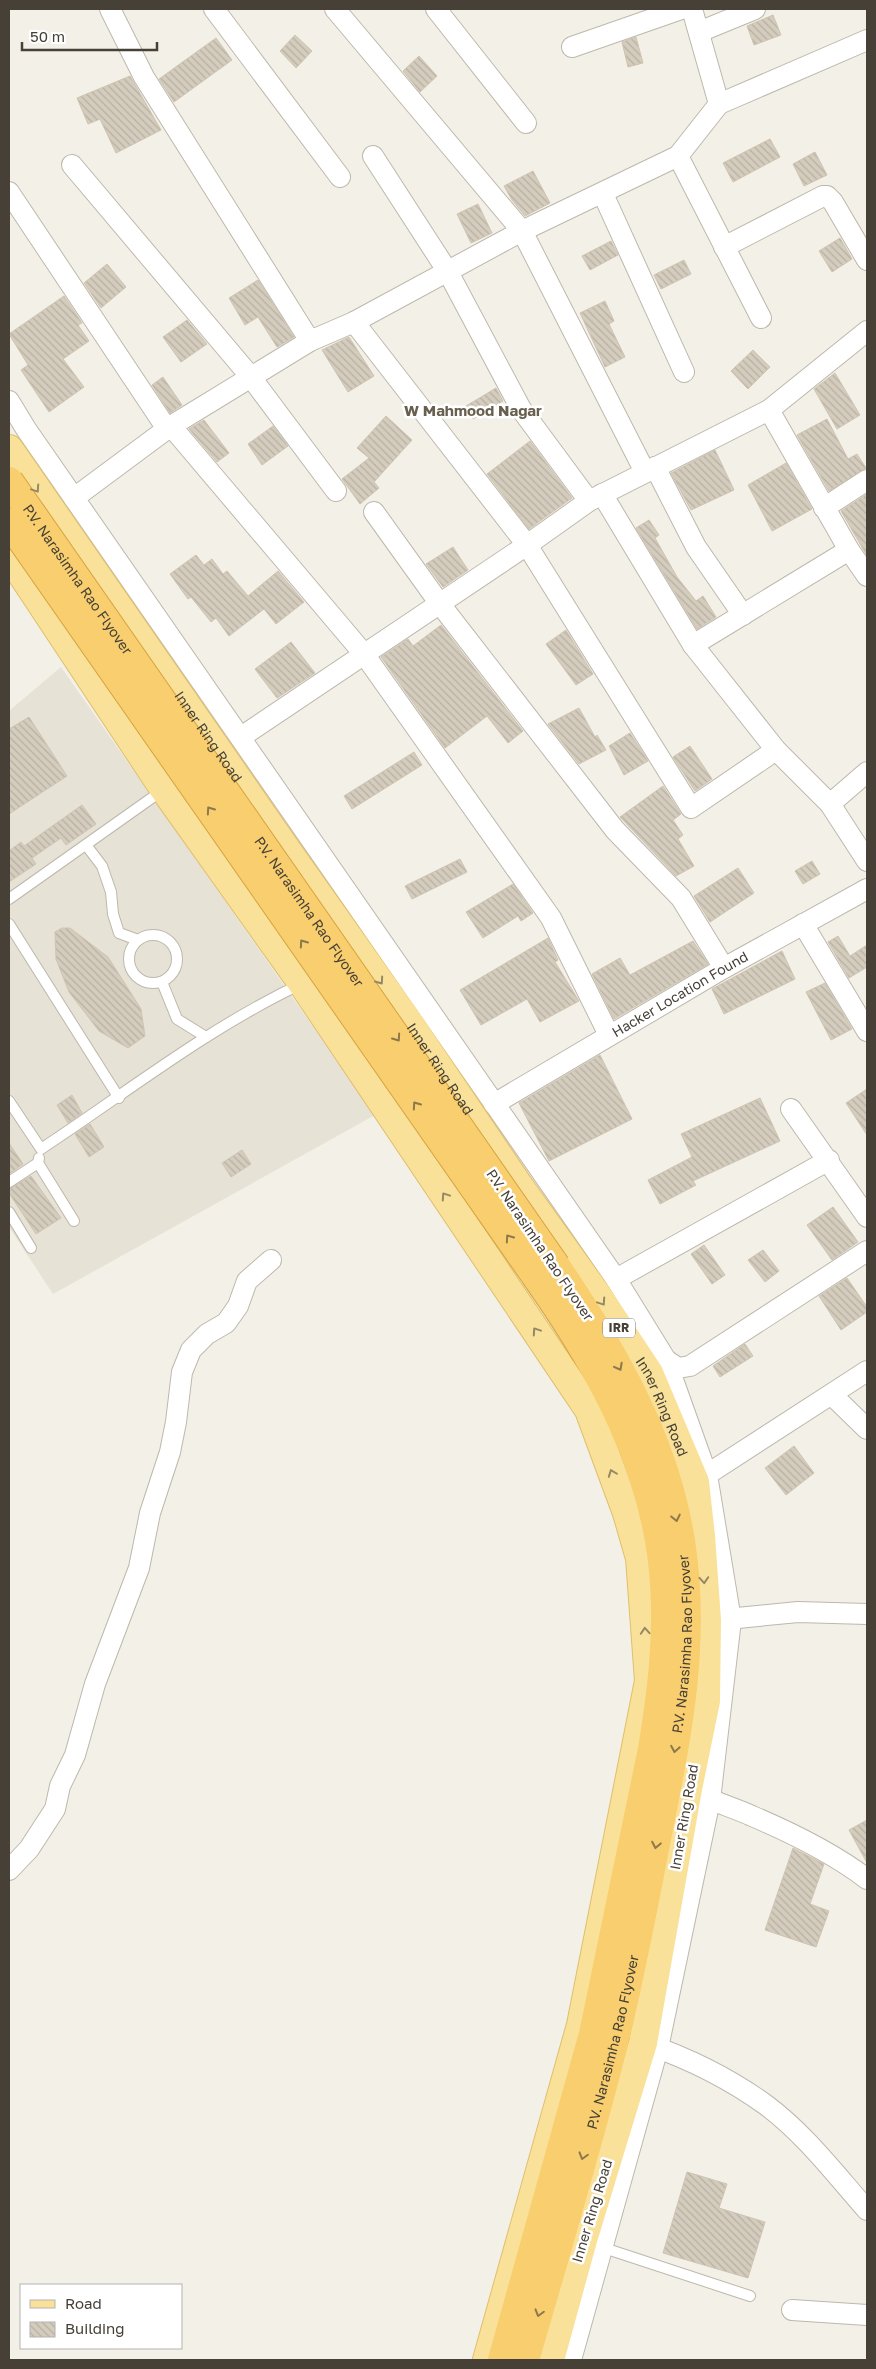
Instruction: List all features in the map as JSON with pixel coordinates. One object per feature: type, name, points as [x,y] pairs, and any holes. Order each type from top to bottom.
[{"type":"highway","name":"P.V. Narasimha Rao Flyover","points":[[9,481],[582,1304],[638,1404],[657,1447],[671,1496],[681,1540],[688,1622],[687,1665],[674,1753],[615,2038],[525,2360]]},
{"type":"highway","name":"P.V. Narasimha Rao Flyover","points":[[9,522],[564,1318],[593,1363],[618,1412],[651,1500],[664,1582],[665,1624],[660,1693],[652,1750],[593,2034],[570,2124],[502,2360]]},
{"type":"main road","name":"Inner Ring Road","points":[[9,449],[519,1186],[600,1299],[649,1373],[701,1478],[702,1536],[719,1620],[706,1701],[699,1794],[651,2045],[583,2240],[550,2360]]},
{"type":"main road","points":[[9,555],[164,789],[302,983],[589,1410],[627,1513],[640,1558],[648,1681],[581,2025],[487,2360]]},
{"type":"street","points":[[110,9],[144,76],[310,341]]},
{"type":"street","points":[[214,9],[340,176]]},
{"type":"street","points":[[335,9],[522,231],[650,470],[696,547],[743,615]]},
{"type":"street","points":[[436,9],[526,123]]},
{"type":"street","points":[[572,47],[681,9]]},
{"type":"street","points":[[692,9],[719,104]]},
{"type":"street","points":[[698,32],[755,9]]},
{"type":"street","points":[[74,498],[171,426],[310,341],[354,322],[522,231],[603,194],[678,156],[719,104],[867,40]]},
{"type":"street","points":[[373,156],[448,272],[521,409],[595,497],[693,646],[776,750],[830,804],[867,861]]},
{"type":"street","points":[[678,156],[760,318]]},
{"type":"street","points":[[72,165],[250,376],[336,491]]},
{"type":"street","points":[[9,192],[163,423],[171,426],[364,654],[551,918],[610,1035]]},
{"type":"street","points":[[603,194],[684,372]]},
{"type":"street","points":[[724,247],[823,196],[828,196],[867,260]]},
{"type":"street","points":[[354,322],[527,545],[691,808],[776,750]]},
{"type":"street","points":[[241,737],[440,604],[595,497],[769,410],[867,331]]},
{"type":"street","points":[[9,401],[74,498],[616,1280],[666,1360],[701,1478],[867,1371]]},
{"type":"street","points":[[769,410],[824,508],[867,576]]},
{"type":"street","points":[[824,508],[867,480]]},
{"type":"street","points":[[374,512],[440,604],[615,830],[681,898],[724,968]]},
{"type":"street","points":[[693,646],[849,550]]},
{"type":"street","points":[[830,804],[867,772]]},
{"type":"street","name":"Hacker Location Found","points":[[494,1104],[724,968],[867,889]]},
{"type":"street","points":[[803,924],[867,1031]]},
{"type":"street","points":[[791,1109],[829,1160],[867,1217]]},
{"type":"street","points":[[616,1280],[829,1160]]},
{"type":"street","points":[[666,1360],[678,1368],[690,1366],[867,1251]]},
{"type":"street","points":[[9,1870],[29,1849],[55,1809],[60,1786],[74,1755],[94,1684],[140,1568],[152,1505],[170,1452],[182,1372],[191,1350],[208,1334],[226,1323],[238,1306],[247,1282],[271,1260]]},
{"type":"street","points":[[832,1395],[867,1429]]},
{"type":"street","points":[[719,1620],[798,1612],[867,1614]]},
{"type":"street","points":[[699,1794],[752,1816],[807,1843],[848,1864],[867,1878]]},
{"type":"street","points":[[571,2360],[604,2248],[651,2045],[713,2071],[767,2106],[806,2141],[867,2210]]},
{"type":"street","points":[[792,2310],[867,2315]]},
{"type":"lane","points":[[9,899],[164,789]]},
{"type":"lane","points":[[86,845],[102,866],[111,892],[113,914],[119,933],[138,940]]},
{"type":"lane","points":[[9,924],[118,1098]]},
{"type":"lane","points":[[152,935],[166,939],[172,944],[177,958],[176,966],[173,972],[162,982],[147,982],[134,974],[130,967],[130,952],[138,940],[152,935]]},
{"type":"lane","points":[[74,1221],[38,1163],[41,1149],[206,1037],[302,983],[356,948]]},
{"type":"lane","points":[[162,982],[177,1018],[206,1037]]},
{"type":"lane","points":[[9,1101],[41,1149]]},
{"type":"lane","points":[[9,1182],[38,1163]]},
{"type":"lane","points":[[9,1212],[31,1248]]},
{"type":"lane","points":[[604,2248],[750,2296]]},
{"type":"shaded area","points":[[61,667],[375,1115],[53,1294],[9,1227],[9,711]]},
{"type":"building","points":[[773,15],[781,35],[754,45],[747,26]]},
{"type":"building","points":[[295,35],[312,51],[296,68],[280,51]]},
{"type":"building","points":[[636,37],[643,63],[628,67],[622,42]]},
{"type":"building","points":[[216,38],[232,60],[174,102],[159,79]]},
{"type":"building","points":[[419,56],[437,76],[420,92],[403,71]]},
{"type":"building","points":[[130,76],[161,130],[116,153],[100,119],[88,124],[77,98]]},
{"type":"building","points":[[770,139],[780,157],[733,182],[723,163]]},
{"type":"building","points":[[815,152],[827,175],[804,186],[793,164]]},
{"type":"building","points":[[533,171],[550,203],[525,216],[504,186]]},
{"type":"building","points":[[478,204],[492,233],[471,243],[457,214]]},
{"type":"building","points":[[840,238],[852,259],[832,272],[819,251]]},
{"type":"building","points":[[611,241],[618,255],[590,270],[582,256]]},
{"type":"building","points":[[684,260],[691,274],[661,289],[654,275]]},
{"type":"building","points":[[107,264],[126,287],[101,308],[84,283]]},
{"type":"building","points":[[258,280],[294,337],[277,347],[258,317],[245,325],[229,298]]},
{"type":"building","points":[[64,296],[82,323],[78,325],[89,341],[63,359],[84,387],[49,412],[21,370],[28,365],[9,334]]},
{"type":"building","points":[[605,301],[614,321],[609,324],[625,357],[605,367],[580,313]]},
{"type":"building","points":[[187,320],[207,344],[181,362],[163,337]]},
{"type":"building","points":[[349,337],[374,376],[348,392],[322,350]]},
{"type":"building","points":[[753,350],[770,367],[748,389],[731,371]]},
{"type":"building","points":[[835,373],[860,415],[837,429],[814,389]]},
{"type":"building","points":[[163,377],[182,405],[170,413],[152,385]]},
{"type":"building","points":[[496,388],[503,401],[473,419],[466,406]]},
{"type":"building","points":[[386,416],[412,440],[374,482],[379,488],[360,504],[342,479],[369,458],[357,448]]},
{"type":"building","points":[[827,419],[848,459],[857,454],[866,468],[829,491],[797,435]]},
{"type":"building","points":[[204,420],[229,453],[217,462],[189,429]]},
{"type":"building","points":[[273,426],[288,446],[262,465],[248,444]]},
{"type":"building","points":[[530,441],[572,498],[529,529],[487,474]]},
{"type":"building","points":[[715,450],[734,490],[691,510],[671,473]]},
{"type":"building","points":[[786,463],[812,509],[772,531],[748,485]]},
{"type":"building","points":[[867,494],[867,556],[841,511]]},
{"type":"building","points":[[649,520],[659,535],[655,538],[677,577],[696,601],[703,596],[716,617],[697,629],[636,528]]},
{"type":"building","points":[[453,547],[468,570],[443,587],[426,564]]},
{"type":"building","points":[[196,555],[204,565],[212,559],[223,574],[227,571],[248,596],[278,571],[304,602],[276,624],[264,609],[229,636],[216,618],[211,622],[191,597],[188,599],[170,574]]},
{"type":"building","points":[[441,625],[523,731],[508,743],[487,716],[445,748],[381,657],[408,639],[413,646]]},
{"type":"building","points":[[566,630],[593,674],[576,685],[546,644]]},
{"type":"building","points":[[291,642],[315,673],[277,698],[255,669]]},
{"type":"building","points":[[579,708],[595,737],[597,735],[606,750],[579,764],[548,724]]},
{"type":"building","points":[[29,717],[67,776],[9,814],[9,729]]},
{"type":"building","points":[[630,733],[648,761],[624,775],[609,746]]},
{"type":"building","points":[[690,746],[712,779],[695,791],[673,757]]},
{"type":"building","points":[[414,752],[422,765],[352,809],[344,796]]},
{"type":"building","points":[[663,786],[681,814],[673,820],[683,835],[678,839],[694,866],[676,876],[620,817]]},
{"type":"building","points":[[82,805],[96,824],[66,845],[61,838],[32,858],[36,864],[9,882],[9,851],[21,842],[24,846]]},
{"type":"building","points":[[460,859],[467,872],[412,899],[405,886]]},
{"type":"building","points":[[812,861],[820,874],[803,884],[795,871]]},
{"type":"building","points":[[738,868],[754,893],[710,922],[694,896]]},
{"type":"building","points":[[513,884],[533,913],[521,921],[518,916],[483,938],[466,912]]},
{"type":"building","points":[[62,928],[70,928],[108,957],[141,1009],[145,1036],[128,1048],[99,1031],[69,992],[56,959],[55,932]]},
{"type":"building","points":[[838,936],[850,956],[867,945],[867,967],[849,978],[828,942]]},
{"type":"building","points":[[548,938],[558,960],[555,962],[579,1001],[540,1022],[527,999],[481,1025],[460,990]]},
{"type":"building","points":[[693,941],[708,964],[614,1019],[592,974],[620,958],[630,975]]},
{"type":"building","points":[[782,951],[795,979],[724,1014],[712,989]]},
{"type":"building","points":[[825,983],[852,1029],[831,1040],[806,992]]},
{"type":"building","points":[[600,1055],[632,1119],[549,1161],[519,1103]]},
{"type":"building","points":[[867,1089],[867,1135],[846,1103]]},
{"type":"building","points":[[72,1095],[82,1113],[68,1123],[57,1105]]},
{"type":"building","points":[[760,1098],[780,1141],[693,1181],[696,1185],[660,1204],[648,1180],[692,1157],[681,1134]]},
{"type":"building","points":[[90,1124],[104,1147],[89,1157],[75,1134]]},
{"type":"building","points":[[9,1143],[23,1164],[9,1174]]},
{"type":"building","points":[[242,1150],[251,1164],[231,1177],[222,1163]]},
{"type":"building","points":[[31,1176],[61,1218],[36,1234],[9,1193],[9,1189]]},
{"type":"building","points":[[833,1207],[858,1242],[832,1260],[807,1225]]},
{"type":"building","points":[[704,1245],[725,1275],[712,1284],[691,1254]]},
{"type":"building","points":[[763,1250],[779,1271],[765,1282],[748,1260]]},
{"type":"building","points":[[847,1278],[867,1307],[867,1312],[841,1330],[819,1296]]},
{"type":"building","points":[[745,1344],[753,1356],[720,1377],[713,1366]]},
{"type":"building","points":[[794,1446],[814,1473],[786,1495],[765,1468]]},
{"type":"building","points":[[867,1820],[867,1863],[849,1830]]},
{"type":"building","points":[[793,1848],[824,1864],[810,1904],[829,1911],[816,1947],[765,1930]]},
{"type":"building","points":[[687,2172],[727,2184],[719,2208],[765,2222],[748,2278],[663,2253]]},
{"type":"district","name":"W Mahmood Nagar","points":[[473,411]]}]
